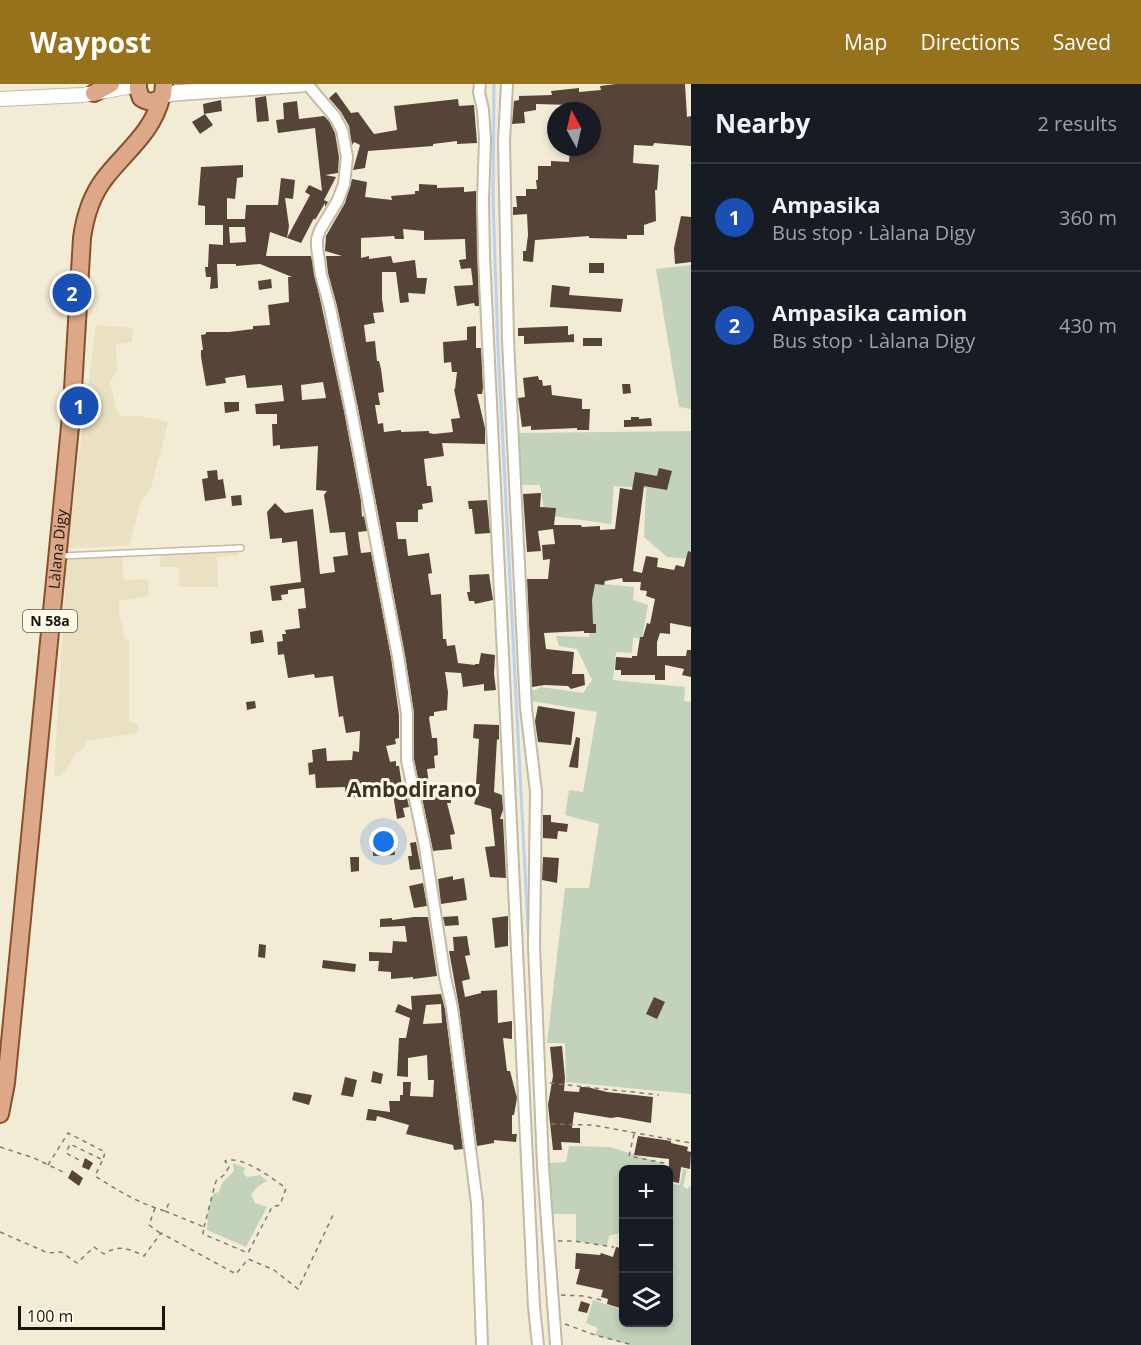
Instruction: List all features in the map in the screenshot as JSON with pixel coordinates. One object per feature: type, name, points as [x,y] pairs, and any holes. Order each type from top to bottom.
[{"type":"main road","points":[[89,94],[111,84]]},
{"type":"main road","points":[[139,90],[151,102],[162,93],[302,84]]},
{"type":"main road","name":"N 58a","points":[[135,142],[142,119],[139,90]]},
{"type":"main road","name":"N 58a","points":[[135,142],[151,124],[162,93]]},
{"type":"main road","name":"Làlana Digy","points":[[0,1114],[6,1083],[72,406],[85,216],[105,178],[135,142]]},
{"type":"street","points":[[307,84],[335,117],[342,130],[347,157],[344,184],[338,200],[320,230],[317,247],[398,656],[407,714],[406,760],[425,847],[444,977],[452,1008],[477,1203],[482,1345]]},
{"type":"street","points":[[480,84],[485,139],[483,231],[497,542],[533,1283],[538,1345]]},
{"type":"street","points":[[507,84],[504,141],[505,242],[526,708],[536,792],[534,946],[541,1124],[555,1345]]},
{"type":"street","points":[[0,99],[139,90]]},
{"type":"lane","points":[[56,556],[241,548]]},
{"type":"path","points":[[540,1082],[659,1095]]},
{"type":"path","points":[[541,1124],[592,1125],[691,1143]]},
{"type":"path","points":[[48,1165],[68,1133],[105,1152],[95,1176],[122,1193],[204,1227]]},
{"type":"path","points":[[634,1133],[629,1156],[669,1164]]},
{"type":"path","points":[[75,1146],[79,1138]]},
{"type":"path","points":[[79,1160],[66,1153],[70,1144],[103,1160]]},
{"type":"path","points":[[0,1147],[65,1173]]},
{"type":"path","points":[[155,1208],[149,1226],[236,1274],[248,1259],[248,1252],[272,1207],[280,1205],[286,1188],[256,1168],[232,1159],[225,1161],[229,1167],[216,1181],[203,1234],[248,1252]]},
{"type":"path","points":[[165,1211],[169,1203]]},
{"type":"path","points":[[248,1259],[274,1270],[298,1289],[334,1213]]},
{"type":"path","points":[[0,1232],[48,1253],[61,1252],[77,1263],[94,1247],[104,1254],[111,1249],[123,1247],[144,1256],[161,1233]]},
{"type":"path","points":[[548,1241],[574,1241],[614,1247]]},
{"type":"path","points":[[552,1294],[583,1296],[604,1301]]},
{"type":"path","points":[[554,1320],[633,1345]]},
{"type":"shaded area","points":[[96,325],[133,328],[132,342],[116,344],[117,370],[110,382],[120,416],[141,416],[168,422],[151,488],[141,502],[129,546],[67,548]]},
{"type":"shaded area","points":[[238,550],[239,555],[217,557],[218,587],[179,587],[179,567],[160,567],[161,553]]},
{"type":"shaded area","points":[[67,557],[122,557],[124,580],[148,579],[149,596],[119,601],[119,613],[125,639],[129,640],[129,720],[139,725],[136,733],[87,741],[83,750],[78,751],[61,776],[54,777]]},
{"type":"green space","points":[[691,265],[691,409],[679,407],[656,269]]},
{"type":"green space","points":[[691,431],[691,559],[667,557],[644,537],[646,488],[614,486],[611,524],[545,515],[540,485],[521,485],[519,433]]},
{"type":"green space","points":[[592,583],[634,587],[633,600],[648,605],[642,638],[633,638],[632,653],[616,652],[613,680],[685,687],[684,701],[691,702],[691,1094],[566,1082],[565,1043],[547,1043],[565,888],[589,888],[599,824],[565,815],[569,790],[583,792],[597,712],[532,701],[532,691],[541,687],[583,693],[592,680],[577,649],[559,646],[556,636],[589,637]]},
{"type":"green space","points":[[569,1146],[610,1147],[663,1164],[619,1165],[619,1233],[609,1236],[607,1246],[576,1241],[576,1214],[552,1214],[548,1163],[566,1162]]},
{"type":"green space","points":[[233,1163],[245,1168],[243,1173],[247,1177],[260,1175],[267,1181],[258,1186],[251,1195],[255,1203],[267,1207],[246,1247],[207,1230],[208,1210],[213,1194],[219,1192],[222,1183],[234,1171]]},
{"type":"green space","points":[[683,1169],[687,1170],[683,1187],[688,1189],[691,1186],[691,1345],[631,1345],[595,1335],[598,1328],[586,1323],[593,1300],[619,1309],[619,1327],[673,1327],[673,1184],[680,1185]]},
{"type":"building","points":[[685,84],[687,117],[691,116],[691,146],[654,143],[653,146],[634,145],[633,163],[659,165],[657,190],[655,190],[656,221],[644,225],[644,235],[627,235],[627,239],[589,238],[589,236],[535,240],[533,262],[523,261],[523,251],[526,251],[528,235],[527,214],[513,215],[513,207],[517,207],[516,196],[526,196],[526,189],[537,189],[538,166],[551,166],[551,161],[569,162],[569,156],[601,156],[601,102],[536,104],[536,110],[524,112],[525,123],[512,124],[514,101],[519,100],[519,96],[552,95],[551,91],[579,88],[579,92],[601,90],[600,86]]},
{"type":"building","points":[[336,92],[351,113],[358,112],[374,134],[397,130],[394,106],[458,99],[459,106],[474,105],[477,143],[457,144],[457,141],[433,144],[433,146],[368,151],[365,168],[353,170],[360,145],[354,142],[352,145],[349,126],[329,98]]},
{"type":"building","points":[[266,96],[269,121],[257,122],[255,98]]},
{"type":"building","points":[[221,100],[222,111],[204,114],[203,104]]},
{"type":"building","points":[[297,101],[299,119],[324,116],[329,121],[335,133],[339,157],[338,173],[325,175],[336,177],[324,200],[328,202],[325,207],[325,203],[315,220],[314,218],[301,243],[287,238],[310,195],[305,192],[309,185],[322,191],[315,128],[278,133],[276,120],[284,119],[283,103]]},
{"type":"building","points":[[205,114],[213,125],[200,134],[192,122]]},
{"type":"building","points":[[243,165],[243,177],[237,178],[235,199],[227,198],[227,219],[245,219],[246,205],[278,205],[281,178],[295,180],[293,199],[285,198],[289,226],[287,238],[270,232],[266,256],[311,256],[344,411],[362,517],[364,516],[367,531],[358,532],[361,553],[371,552],[391,657],[399,715],[399,738],[395,739],[396,744],[386,746],[390,762],[396,761],[396,766],[399,766],[404,799],[407,798],[409,807],[403,808],[405,817],[397,819],[393,794],[346,798],[345,787],[316,788],[315,774],[309,775],[308,763],[313,762],[312,750],[326,748],[327,761],[352,760],[353,751],[359,752],[360,731],[346,733],[343,716],[339,717],[333,676],[315,678],[314,674],[288,678],[284,654],[278,655],[277,642],[283,641],[282,634],[286,634],[285,630],[300,628],[298,609],[306,608],[304,588],[288,590],[288,594],[281,595],[282,600],[272,601],[270,586],[301,582],[297,541],[282,543],[282,538],[270,539],[267,512],[275,503],[285,513],[313,509],[320,574],[335,572],[333,557],[348,555],[345,532],[330,533],[324,495],[327,491],[316,490],[318,446],[280,449],[280,445],[273,446],[272,424],[277,424],[277,414],[256,414],[255,404],[284,401],[282,385],[247,388],[245,375],[225,378],[226,383],[206,386],[201,357],[201,350],[203,350],[201,335],[206,332],[229,332],[253,329],[253,326],[270,325],[268,305],[289,302],[288,277],[292,277],[260,264],[236,266],[236,264],[217,264],[218,288],[210,289],[211,277],[206,277],[205,267],[208,267],[209,244],[223,245],[223,225],[205,225],[205,206],[198,205],[201,167]],"holes":[[[229,227],[245,227],[246,242],[230,243]],[[323,382],[326,398],[302,400],[301,385]]]},
{"type":"building","points":[[352,179],[367,182],[365,197],[392,200],[391,196],[415,194],[415,191],[419,191],[419,184],[437,185],[437,188],[464,187],[464,192],[476,191],[479,306],[475,306],[474,303],[457,306],[454,286],[473,285],[471,268],[461,269],[459,260],[466,259],[465,239],[424,240],[424,231],[403,229],[404,239],[395,239],[394,236],[361,238],[361,258],[391,256],[393,263],[415,260],[417,278],[427,278],[425,294],[408,293],[409,302],[400,303],[396,272],[382,272],[384,312],[373,313],[375,323],[364,325],[366,342],[375,341],[377,361],[381,369],[384,392],[378,393],[380,405],[375,405],[378,424],[383,423],[384,432],[429,431],[434,434],[453,432],[451,419],[460,418],[454,389],[457,372],[452,372],[451,362],[444,363],[443,342],[467,340],[467,327],[476,326],[476,348],[481,348],[483,388],[482,394],[477,394],[485,428],[485,444],[442,443],[444,456],[424,459],[427,486],[431,486],[433,502],[422,504],[423,509],[418,510],[418,522],[396,522],[398,539],[406,539],[408,556],[429,553],[432,573],[428,574],[431,595],[441,594],[443,639],[446,639],[447,646],[455,645],[458,663],[475,665],[479,664],[481,653],[495,655],[496,690],[484,691],[484,684],[463,687],[461,673],[445,672],[448,692],[447,710],[434,712],[434,716],[429,718],[432,738],[437,738],[438,755],[434,756],[435,768],[427,769],[429,785],[450,784],[451,803],[447,803],[455,834],[450,835],[452,849],[433,851],[414,759],[414,713],[405,655],[358,408],[328,273],[326,256],[342,256],[325,251],[326,236],[345,203]]},
{"type":"building","points":[[681,216],[691,217],[691,262],[675,264],[674,248]]},
{"type":"building","points":[[589,263],[604,263],[604,273],[589,273]]},
{"type":"building","points":[[271,279],[272,288],[259,290],[258,281]]},
{"type":"building","points":[[552,285],[570,287],[569,295],[623,299],[621,312],[550,307]]},
{"type":"building","points":[[568,326],[568,335],[574,334],[574,342],[524,344],[524,336],[518,336],[518,328]]},
{"type":"building","points":[[583,338],[602,338],[602,346],[583,346]]},
{"type":"building","points":[[538,376],[543,386],[551,385],[552,395],[582,399],[582,409],[590,409],[589,430],[577,430],[577,428],[531,430],[531,426],[522,427],[518,398],[525,397],[523,378]]},
{"type":"building","points":[[622,384],[630,384],[631,393],[623,394]]},
{"type":"building","points":[[224,402],[239,402],[239,411],[225,413]]},
{"type":"building","points":[[631,417],[651,418],[652,426],[624,427],[624,420],[631,420]]},
{"type":"building","points":[[659,468],[672,471],[667,490],[644,486],[633,571],[642,573],[646,556],[658,558],[657,567],[674,570],[676,565],[684,567],[688,551],[691,552],[691,627],[670,623],[670,634],[660,633],[657,642],[657,656],[686,656],[687,650],[691,650],[691,677],[682,675],[684,669],[665,665],[665,680],[655,680],[655,675],[621,675],[621,670],[615,670],[616,657],[637,656],[640,637],[643,637],[647,623],[650,624],[655,599],[646,596],[647,591],[640,590],[641,582],[623,582],[622,578],[605,581],[604,585],[595,584],[592,600],[593,624],[596,624],[596,633],[584,633],[584,631],[544,633],[546,649],[574,652],[572,674],[584,674],[585,685],[571,689],[568,686],[532,687],[527,579],[548,579],[550,559],[543,560],[542,545],[555,544],[553,529],[538,531],[541,551],[527,552],[523,494],[541,493],[540,507],[556,508],[554,525],[600,526],[600,530],[615,529],[620,488],[632,490],[635,472],[657,476]]},
{"type":"building","points":[[217,470],[218,480],[223,479],[226,498],[205,501],[202,479],[208,478],[207,471]]},
{"type":"building","points":[[241,495],[242,505],[232,506],[231,496]]},
{"type":"building","points":[[487,500],[490,533],[475,534],[472,509],[469,509],[468,501]]},
{"type":"building","points":[[489,574],[493,600],[475,604],[474,601],[469,601],[467,592],[470,592],[469,575]]},
{"type":"building","points":[[262,630],[264,642],[251,644],[250,632]]},
{"type":"building","points":[[255,701],[256,708],[247,710],[246,702]]},
{"type":"building","points":[[538,706],[575,712],[571,745],[538,742],[535,721]]},
{"type":"building","points":[[474,724],[499,725],[494,792],[502,795],[503,810],[500,819],[503,819],[506,878],[490,877],[485,847],[495,846],[491,809],[474,804],[480,784],[476,784],[479,739],[473,738]]},
{"type":"building","points":[[576,737],[580,738],[578,768],[569,767]]},
{"type":"building","points":[[543,815],[551,815],[551,822],[568,824],[567,832],[558,831],[557,839],[543,838]]},
{"type":"building","points":[[394,841],[395,855],[373,856],[373,842]]},
{"type":"building","points":[[416,842],[421,869],[410,870],[408,856],[412,856],[410,843]]},
{"type":"building","points":[[350,857],[359,857],[359,871],[351,872]]},
{"type":"building","points":[[543,857],[559,858],[557,883],[542,880]]},
{"type":"building","points":[[453,876],[453,880],[464,878],[467,900],[441,904],[438,879]]},
{"type":"building","points":[[423,883],[427,906],[414,908],[409,886]]},
{"type":"building","points":[[458,916],[459,925],[445,926],[443,917]]},
{"type":"building","points":[[508,916],[508,946],[495,948],[492,918]]},
{"type":"building","points":[[428,917],[437,976],[391,979],[391,972],[378,971],[379,961],[369,961],[369,952],[392,953],[393,941],[407,942],[405,926],[380,927],[380,919]]},
{"type":"building","points":[[467,936],[470,955],[465,956],[470,979],[462,981],[465,997],[481,993],[481,991],[497,990],[498,1023],[512,1021],[512,1039],[503,1038],[507,1071],[510,1071],[517,1098],[514,1115],[512,1115],[512,1134],[517,1134],[516,1142],[494,1140],[494,1143],[477,1146],[459,1007],[449,951],[454,951],[453,937]]},
{"type":"building","points":[[259,944],[266,945],[265,958],[258,957]]},
{"type":"building","points":[[323,960],[356,964],[355,972],[322,968]]},
{"type":"building","points":[[441,994],[445,1009],[463,1149],[454,1150],[453,1145],[406,1134],[409,1125],[377,1116],[376,1121],[366,1120],[368,1109],[390,1112],[389,1101],[400,1101],[400,1095],[403,1095],[403,1082],[411,1082],[410,1096],[433,1097],[434,1080],[428,1080],[427,1055],[408,1058],[408,1077],[397,1076],[399,1038],[406,1038],[410,1018],[395,1012],[398,1004],[412,1010],[411,996]],"holes":[[[441,1004],[442,1023],[423,1024],[426,1005]]]},
{"type":"building","points":[[654,997],[665,1002],[657,1019],[646,1014]]},
{"type":"building","points":[[562,1046],[564,1091],[579,1092],[580,1087],[587,1087],[607,1092],[653,1097],[651,1123],[574,1112],[572,1128],[580,1128],[580,1143],[561,1142],[562,1150],[553,1150],[548,1105],[553,1076],[550,1047]]},
{"type":"building","points":[[373,1071],[383,1074],[381,1084],[371,1082]]},
{"type":"building","points":[[345,1077],[357,1080],[353,1097],[341,1095]]},
{"type":"building","points":[[294,1092],[312,1095],[309,1105],[292,1100]]},
{"type":"building","points":[[638,1136],[671,1141],[671,1143],[688,1147],[687,1151],[691,1152],[690,1169],[681,1167],[679,1183],[673,1182],[673,1165],[669,1165],[669,1159],[634,1155]]},
{"type":"building","points":[[85,1158],[93,1163],[89,1170],[82,1167]]},
{"type":"building","points":[[72,1170],[83,1178],[79,1186],[68,1178]]},
{"type":"building","points":[[616,1247],[619,1248],[619,1308],[607,1304],[608,1299],[601,1297],[603,1290],[576,1284],[580,1269],[575,1269],[576,1253],[600,1255],[601,1253],[613,1257]]},
{"type":"building","points":[[581,1301],[590,1304],[587,1313],[578,1311]]},
{"type":"waterway","points":[[494,84],[493,200],[498,347],[529,948]]},
{"type":"place","name":"Ampasika camion","points":[[72,293]]},
{"type":"place","name":"Ampasika","points":[[79,406]]},
{"type":"district","name":"Ambodirano","points":[[412,790]]}]
